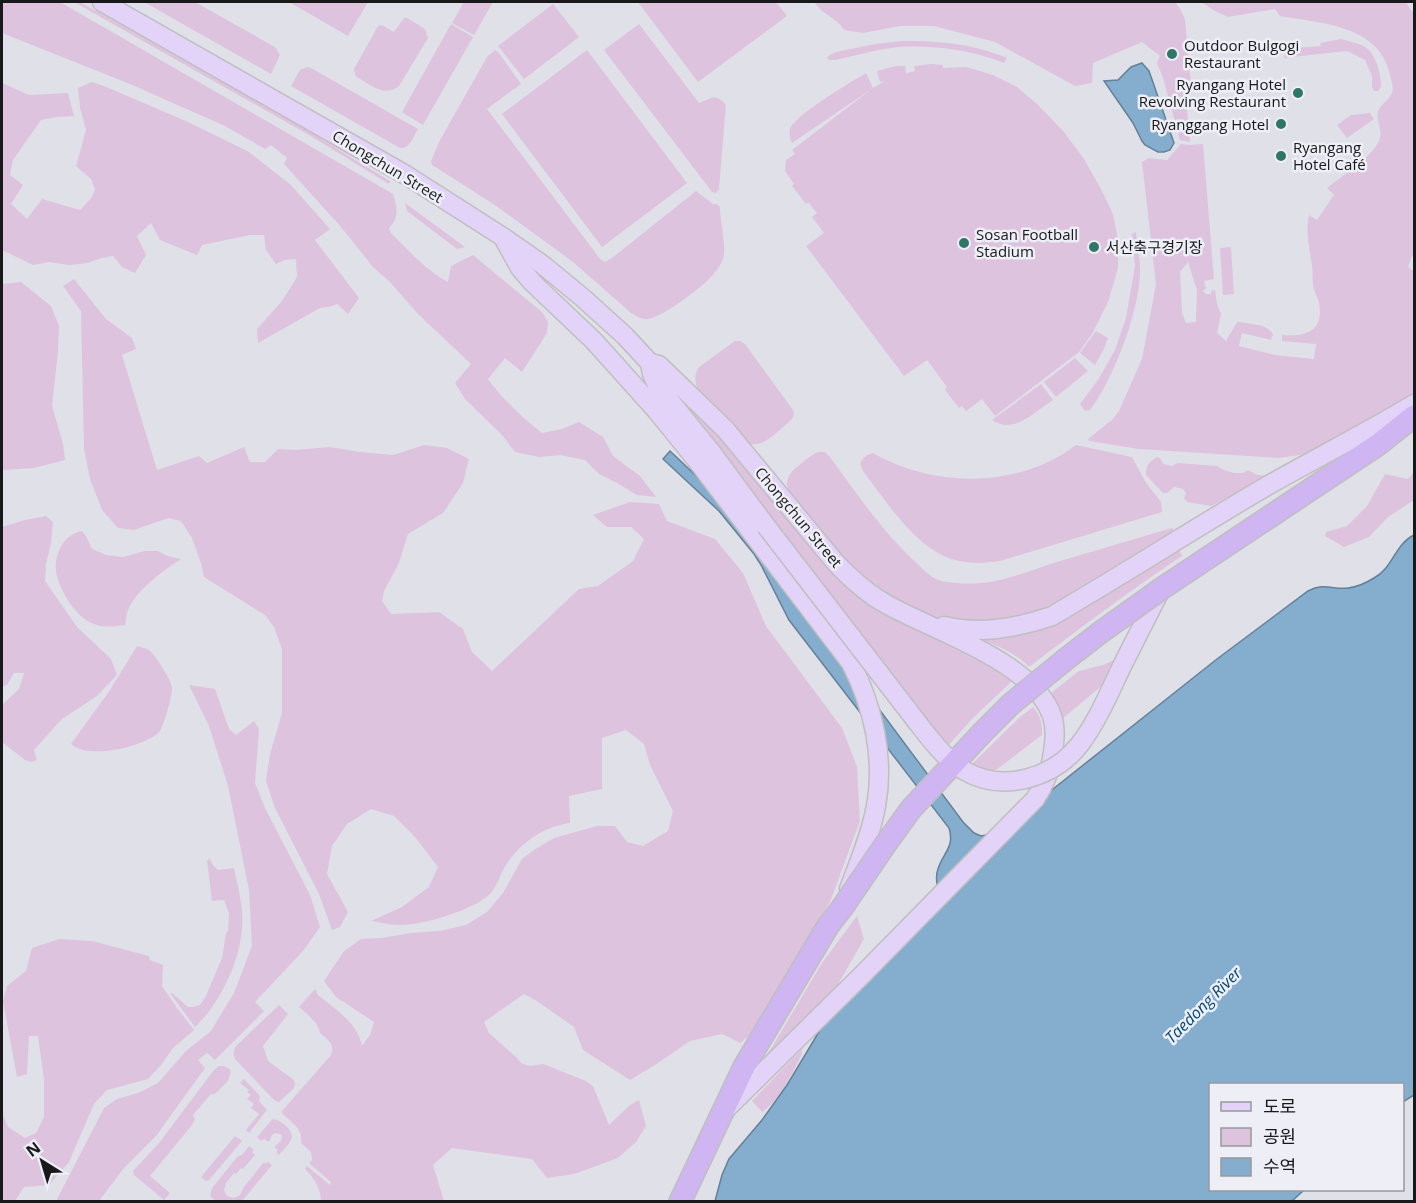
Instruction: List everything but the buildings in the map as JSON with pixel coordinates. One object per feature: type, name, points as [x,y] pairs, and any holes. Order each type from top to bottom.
[{"type":"highway","points":[[680,1201],[744,1067],[828,926],[911,809],[1011,704],[1066,659],[1161,589],[1379,444],[1414,416]]},
{"type":"main road","name":"Chongchun Street","points":[[102,2],[406,175],[543,265],[583,298],[725,429],[835,562],[853,580],[882,602],[1002,662],[1020,674],[1047,705],[1052,717],[1055,736],[1051,766],[1035,799],[723,1112]]},
{"type":"main road","points":[[503,237],[520,268],[533,283],[594,341],[656,410],[851,663],[861,683],[874,727],[879,782],[868,834],[842,908]]},
{"type":"main road","name":"Chongchun Street","points":[[656,366],[652,374],[657,385],[940,750],[966,771],[996,781],[1024,780],[1057,766],[1079,746],[1091,727],[1161,589]]},
{"type":"main road","points":[[919,620],[954,629],[971,630],[1006,628],[1052,616],[1265,487],[1414,404]]},
{"type":"green space","points":[[2,2],[60,2],[393,194],[397,212],[389,228],[391,233],[425,266],[448,282],[451,266],[473,255],[543,313],[548,322],[547,333],[522,372],[505,358],[488,379],[500,394],[542,433],[562,429],[579,422],[603,437],[613,456],[640,476],[656,497],[637,495],[599,474],[585,460],[560,455],[539,457],[515,452],[502,435],[465,399],[455,383],[471,364],[373,267],[341,227],[284,164],[287,158],[271,145],[265,149],[225,126],[130,84],[2,33]]},
{"type":"green space","points":[[74,2],[80,2],[310,132],[390,181],[389,184],[309,135]]},
{"type":"green space","points":[[144,2],[195,2],[275,47],[280,55],[271,74]]},
{"type":"green space","points":[[289,2],[368,2],[348,36]]},
{"type":"green space","points":[[464,2],[493,2],[474,35],[452,23]]},
{"type":"green space","points":[[638,2],[776,2],[787,16],[698,82]]},
{"type":"green space","points":[[814,2],[1175,2],[1185,20],[1192,94],[1186,98],[1190,142],[1180,140],[1157,63],[1160,56],[1142,42],[1093,63],[1092,83],[1075,86],[995,42],[934,26],[900,26],[863,33],[844,30]]},
{"type":"green space","points":[[1201,2],[1406,2],[1414,13],[1414,257],[1412,256],[1408,267],[1414,271],[1414,394],[1322,448],[1300,455],[1279,458],[1139,449],[1088,439],[1112,420],[1119,411],[1142,359],[1156,284],[1142,162],[1149,158],[1167,160],[1181,144],[1203,144],[1214,279],[1204,281],[1206,289],[1203,290],[1205,294],[1211,294],[1211,291],[1215,290],[1221,314],[1217,333],[1226,341],[1237,322],[1262,326],[1273,334],[1271,340],[1242,333],[1239,346],[1275,355],[1314,359],[1316,344],[1282,341],[1282,335],[1299,335],[1312,330],[1319,320],[1319,303],[1313,286],[1308,241],[1309,215],[1317,220],[1334,195],[1327,188],[1365,159],[1380,138],[1378,111],[1393,89],[1384,58],[1374,46],[1361,36],[1346,29],[1280,16],[1275,9],[1228,17]],"holes":[[[1188,262],[1197,290],[1196,322],[1186,323],[1182,313],[1180,272]]]},
{"type":"green space","points":[[553,4],[579,37],[524,79],[498,46]]},
{"type":"green space","points":[[404,18],[425,29],[428,38],[399,86],[383,91],[357,77],[354,69],[378,26],[382,25],[394,32]]},
{"type":"green space","points":[[451,24],[473,37],[423,125],[402,112]]},
{"type":"green space","points":[[639,24],[699,103],[716,98],[726,105],[719,189],[716,193],[712,192],[604,50]]},
{"type":"green space","points":[[1341,39],[1363,46],[1372,54],[1380,77],[1381,87],[1378,91],[1374,91],[1372,87],[1372,76],[1365,60],[1349,52],[1284,58],[1286,44],[1294,42],[1295,48],[1321,46],[1320,43]]},
{"type":"green space","points":[[901,41],[955,44],[1007,58],[1004,63],[966,52],[939,48],[899,47],[836,60],[827,58],[836,52]]},
{"type":"green space","points":[[495,50],[521,84],[487,109],[601,260],[605,262],[612,258],[696,191],[720,207],[724,254],[716,271],[705,283],[662,314],[648,319],[639,318],[573,262],[495,205],[432,165],[431,161],[440,140],[487,57]]},
{"type":"green space","points":[[587,50],[687,183],[602,247],[502,114]]},
{"type":"green space","name":"Sosan Football Stadium","points":[[931,64],[943,65],[943,68],[966,67],[993,75],[1017,87],[1064,132],[1084,159],[1113,214],[1118,240],[1118,268],[1108,302],[1092,334],[1079,352],[995,416],[982,399],[966,411],[962,406],[959,408],[927,360],[904,376],[806,246],[824,233],[812,217],[817,213],[808,202],[806,204],[792,186],[794,184],[785,171],[786,160],[795,154],[792,150],[885,81],[880,82],[877,71],[905,66],[906,73],[915,71],[914,66]]},
{"type":"green space","points":[[307,67],[418,129],[411,142],[406,147],[400,148],[291,86],[300,70]]},
{"type":"green space","points":[[866,73],[873,88],[792,143],[790,129],[794,123],[824,99]]},
{"type":"green space","points":[[92,82],[188,122],[249,152],[291,185],[330,229],[315,240],[359,298],[348,314],[337,304],[320,308],[258,343],[257,329],[282,301],[297,277],[296,259],[276,264],[266,250],[264,235],[250,235],[202,245],[197,255],[160,240],[151,223],[137,236],[146,255],[135,273],[122,267],[113,256],[87,263],[69,265],[49,262],[33,265],[2,250],[2,83],[29,95],[68,93],[74,116],[41,120],[13,160],[10,175],[23,185],[11,204],[27,219],[42,199],[80,210],[92,197],[95,189],[91,179],[76,166],[86,130],[78,88]]},
{"type":"green space","points":[[1370,113],[1374,119],[1347,138],[1337,125],[1351,115]]},
{"type":"green space","points":[[405,203],[465,247],[457,249],[407,211]]},
{"type":"green space","points":[[1136,232],[1140,270],[1131,323],[1108,381],[1090,410],[1085,411],[1080,404],[1098,380],[1115,350],[1126,318],[1135,266],[1132,234]]},
{"type":"green space","points":[[1231,247],[1234,294],[1223,295],[1220,248]]},
{"type":"green space","points":[[74,279],[106,319],[132,338],[136,349],[122,355],[157,470],[199,456],[207,463],[244,447],[250,462],[265,462],[278,449],[330,447],[393,455],[424,445],[447,448],[469,459],[463,483],[443,513],[408,534],[399,563],[384,591],[382,601],[391,614],[439,612],[463,629],[472,652],[492,671],[579,589],[598,586],[633,561],[644,539],[631,527],[607,527],[593,515],[630,502],[659,504],[667,521],[715,539],[743,573],[766,626],[842,728],[857,767],[860,821],[830,902],[749,1036],[740,1043],[722,1034],[690,1041],[630,1080],[583,1050],[574,1027],[524,994],[484,1022],[489,1033],[521,1063],[531,1066],[543,1064],[593,1086],[609,1125],[630,1105],[639,1100],[646,1126],[636,1142],[618,1158],[574,1174],[547,1178],[532,1159],[452,1148],[433,1165],[444,1201],[321,1201],[316,1183],[305,1169],[307,1166],[330,1185],[331,1182],[309,1163],[312,1160],[311,1152],[301,1143],[298,1129],[282,1111],[331,1055],[330,1043],[320,1033],[312,1018],[299,1007],[315,989],[318,995],[351,1023],[362,1046],[370,1035],[374,1022],[336,997],[324,981],[344,951],[361,939],[440,931],[466,925],[487,912],[503,893],[522,859],[554,838],[597,826],[615,826],[627,842],[643,846],[668,831],[673,811],[650,765],[644,744],[626,730],[602,738],[602,789],[569,796],[570,823],[542,832],[525,843],[506,865],[490,894],[472,906],[420,923],[392,925],[371,921],[402,907],[429,887],[438,867],[415,837],[394,816],[371,809],[347,824],[332,846],[327,874],[348,912],[340,927],[332,930],[319,894],[275,808],[266,781],[270,754],[282,713],[282,649],[274,627],[265,615],[204,577],[192,538],[181,521],[168,518],[134,530],[118,528],[102,510],[90,479],[84,449],[81,311],[63,286]]},
{"type":"green space","points":[[21,282],[51,306],[59,326],[52,406],[63,444],[65,460],[34,468],[2,470],[2,284]]},
{"type":"green space","points":[[1096,331],[1108,338],[1095,365],[1080,353]]},
{"type":"green space","points":[[735,341],[745,344],[793,410],[792,419],[773,436],[757,444],[749,444],[743,440],[696,386],[695,380],[699,367]]},
{"type":"green space","points":[[1075,358],[1088,371],[1056,397],[1044,382]]},
{"type":"green space","points":[[656,371],[694,407],[858,595],[880,611],[988,666],[1012,681],[972,719],[947,747]]},
{"type":"green space","points":[[1041,384],[1053,400],[1031,416],[1016,423],[1000,424],[992,420]]},
{"type":"green space","points":[[1076,445],[1132,457],[1145,481],[1161,502],[1162,512],[1000,561],[974,563],[959,561],[930,548],[917,537],[893,511],[860,464],[865,457],[873,453],[897,465],[922,473],[976,479],[1029,470]]},
{"type":"green space","points":[[818,452],[825,452],[830,457],[888,534],[910,557],[934,578],[942,581],[971,584],[1013,577],[1172,528],[1174,530],[1064,599],[1019,619],[955,623],[920,613],[867,583],[793,499],[787,483],[790,475]]},
{"type":"green space","points":[[1157,457],[1163,464],[1172,466],[1178,463],[1217,466],[1234,473],[1243,473],[1248,470],[1258,475],[1267,475],[1287,469],[1211,506],[1187,502],[1183,489],[1174,487],[1167,493],[1163,493],[1146,475],[1148,464]]},
{"type":"green space","points":[[1414,472],[1414,500],[1388,517],[1369,537],[1344,547],[1325,536],[1326,532],[1347,526],[1367,506],[1385,474],[1408,479]]},
{"type":"green space","points":[[46,516],[53,522],[45,581],[77,627],[111,659],[117,675],[97,696],[62,719],[34,750],[37,760],[32,762],[25,760],[2,742],[2,705],[19,689],[24,673],[14,673],[7,685],[2,686],[2,527]]},
{"type":"green space","points":[[82,531],[92,549],[106,555],[123,557],[145,551],[158,551],[181,559],[137,595],[128,610],[125,625],[104,626],[90,622],[73,607],[61,587],[56,572],[57,557],[63,543],[75,533]]},
{"type":"green space","points":[[1179,549],[1182,556],[1123,596],[1029,667],[1008,651],[968,636],[1023,631]]},
{"type":"green space","points":[[137,646],[153,654],[172,687],[168,710],[159,732],[142,742],[116,750],[79,749],[71,744],[110,690]]},
{"type":"green space","points":[[1114,660],[1104,684],[1061,720],[1051,693],[1079,671]]},
{"type":"green space","points":[[189,685],[215,689],[229,729],[236,735],[254,721],[259,729],[255,783],[265,808],[310,895],[320,927],[303,951],[255,1002],[264,1011],[215,1060],[207,1053],[198,1060],[205,1068],[156,1136],[124,1168],[99,1201],[56,1201],[104,1108],[117,1099],[138,1093],[158,1083],[186,1051],[211,1031],[234,993],[252,946],[249,890],[228,786],[209,726]]},
{"type":"green space","points":[[1033,707],[1038,713],[1042,735],[996,770],[971,765],[1021,716]]},
{"type":"green space","points":[[209,858],[218,870],[234,868],[241,906],[242,928],[237,955],[227,982],[212,1007],[195,1027],[170,993],[188,1007],[200,1005],[222,958],[229,913],[224,900],[212,901],[207,861]]},
{"type":"green space","points":[[857,916],[864,939],[837,986],[766,1057],[822,963]]},
{"type":"green space","points":[[59,939],[92,941],[149,956],[150,960],[163,965],[162,986],[194,1030],[173,1048],[148,1079],[107,1090],[94,1104],[69,1162],[49,1185],[24,1187],[15,1201],[2,1201],[2,1112],[8,1127],[25,1138],[36,1133],[44,1117],[44,1080],[38,1036],[29,1036],[27,1074],[17,1077],[3,1001],[7,986],[26,971],[32,948]]},
{"type":"green space","points":[[279,1005],[288,1014],[263,1046],[268,1061],[294,1080],[295,1084],[294,1088],[279,1102],[275,1101],[235,1059],[234,1052],[236,1046]]},
{"type":"green space","points":[[802,1049],[802,1054],[785,1086],[762,1112],[752,1101]]},
{"type":"green space","points":[[219,1066],[230,1069],[230,1077],[193,1115],[195,1119],[192,1125],[150,1176],[170,1193],[164,1200],[134,1175],[133,1171],[159,1143]]},
{"type":"green space","points":[[244,1079],[260,1096],[259,1101],[267,1110],[249,1133],[246,1130],[259,1114],[251,1108],[254,1104],[247,1099],[251,1095],[247,1092],[249,1090],[240,1083]]},
{"type":"green space","points":[[273,1119],[284,1125],[292,1134],[290,1141],[279,1155],[276,1152],[278,1150],[274,1147],[281,1141],[280,1134],[272,1135],[269,1142],[264,1139],[261,1141],[257,1137]]},
{"type":"green space","points":[[235,1136],[242,1141],[206,1181],[201,1177]]},
{"type":"green space","points":[[249,1146],[254,1150],[252,1153],[255,1155],[226,1183],[224,1190],[227,1196],[234,1198],[240,1195],[264,1162],[272,1165],[242,1201],[216,1201],[210,1196],[212,1188]]},
{"type":"water","points":[[1142,63],[1149,71],[1174,143],[1170,150],[1164,152],[1158,152],[1145,145],[1104,81],[1118,80],[1131,67]]},
{"type":"water","name":"Taedong River","points":[[670,451],[728,506],[963,822],[974,833],[981,836],[1013,830],[1048,793],[1217,659],[1308,591],[1324,587],[1358,586],[1368,582],[1386,568],[1402,544],[1414,535],[1414,1095],[1404,1101],[1404,1083],[1209,1083],[1209,1191],[1303,1191],[1292,1201],[715,1201],[729,1159],[762,1120],[787,1085],[820,1030],[942,903],[937,886],[937,873],[951,840],[949,828],[789,620],[754,554],[719,511],[663,459]]},
{"type":"place","name":"Outdoor Bulgogi Restaurant","points":[[1172,54]]},
{"type":"place","name":"Ryangang Hotel Revolving Restaurant","points":[[1298,93]]},
{"type":"place","name":"Ryanggang Hotel","points":[[1281,124]]},
{"type":"place","name":"Ryangang Hotel Café","points":[[1281,156]]},
{"type":"place","name":"Sosan Football Stadium","points":[[964,243]]},
{"type":"place","name":"서산축구경기장","points":[[1094,247]]}]
